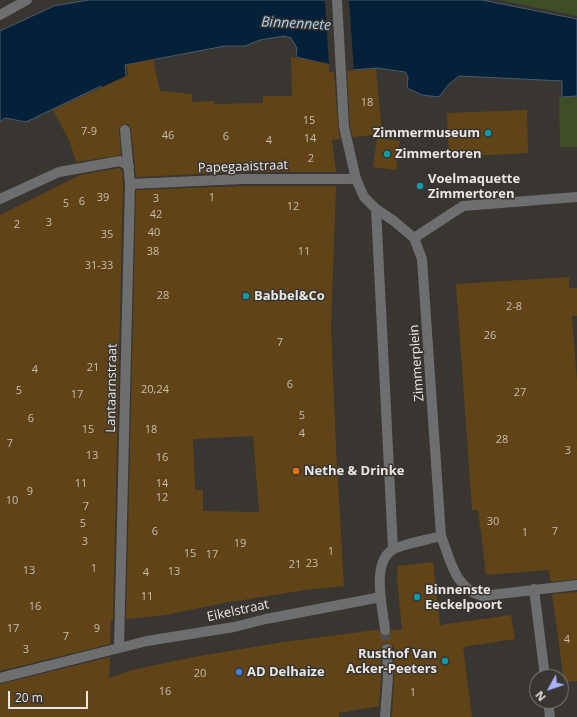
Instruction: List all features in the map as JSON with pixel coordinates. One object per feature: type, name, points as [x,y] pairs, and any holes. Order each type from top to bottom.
[{"type":"street","points":[[0,15],[26,0]]},
{"type":"street","name":"Zimmerplein","points":[[337,0],[344,127],[356,178],[364,196],[376,209],[394,221],[414,238],[422,259],[442,536],[457,577],[469,590],[482,596],[577,585]]},
{"type":"street","name":"Lantaarnstraat","points":[[119,647],[130,184],[125,130]]},
{"type":"street","points":[[0,199],[59,172],[120,161],[129,166]]},
{"type":"street","name":"Papegaaistraat","points":[[130,184],[243,179],[356,178]]},
{"type":"street","points":[[414,238],[463,206],[577,197]]},
{"type":"street","points":[[376,209],[393,549]]},
{"type":"street","points":[[385,630],[379,576],[384,558],[393,549],[442,536]]},
{"type":"street","points":[[534,589],[544,669]]},
{"type":"street","name":"Eikelstraat","points":[[0,678],[119,647],[234,627],[273,617],[381,597]]},
{"type":"street","points":[[385,717],[388,677],[387,649]]},
{"type":"green space","points":[[499,0],[577,0],[577,16]]},
{"type":"green space","points":[[559,97],[577,97],[577,147],[560,147]]},
{"type":"water","name":"Binnennete","points":[[89,0],[482,0],[577,19],[577,96],[562,97],[562,81],[459,76],[448,85],[439,97],[422,95],[407,88],[408,77],[405,72],[377,68],[352,70],[296,57],[297,48],[291,38],[284,36],[260,40],[245,46],[225,46],[125,65],[130,115],[114,122],[101,86],[26,122],[5,118],[0,122],[0,31],[54,6]]},
{"type":"pier","points":[[325,0],[349,0],[354,71],[329,65]]},
{"type":"building","points":[[291,57],[329,64],[329,72],[334,72],[340,139],[332,140],[336,172],[243,172],[136,177],[131,129],[128,124],[122,125],[119,128],[121,155],[76,162],[70,142],[53,110],[128,75],[127,65],[153,59],[160,91],[192,94],[192,102],[215,101],[214,104],[263,103],[263,96],[292,96]]},
{"type":"building","points":[[376,69],[382,134],[353,137],[350,126],[347,71]]},
{"type":"building","name":"Zimmermuseum","points":[[527,110],[528,153],[449,157],[447,113]]},
{"type":"building","name":"Zimmertoren","points":[[377,138],[400,141],[396,170],[373,167]]},
{"type":"building","points":[[119,168],[122,170],[123,184],[113,620],[111,620],[110,644],[0,671],[0,215],[80,175]]},
{"type":"building","points":[[243,186],[336,186],[331,327],[344,586],[305,590],[224,603],[165,615],[126,619],[136,190]],"holes":[[[253,436],[259,512],[203,511],[203,490],[195,490],[193,439]]]},
{"type":"building","points":[[569,277],[569,288],[577,288],[577,316],[572,316],[577,381],[577,579],[550,582],[549,570],[486,575],[478,510],[472,510],[456,284]]},
{"type":"building","points":[[433,562],[440,625],[511,615],[515,639],[463,647],[472,717],[392,717],[394,649],[392,645],[387,643],[383,644],[381,649],[379,706],[339,713],[339,717],[0,717],[0,684],[110,657],[109,678],[132,670],[194,657],[283,642],[376,630],[378,630],[382,636],[389,635],[391,630],[402,630],[397,578],[398,566]]},
{"type":"building","points":[[577,592],[577,681],[569,682],[569,669],[562,669],[552,594]]},
{"type":"tunnel","points":[[385,630],[387,649]]},
{"type":"place","name":"Zimmermuseum","points":[[488,133]]},
{"type":"place","name":"Zimmertoren","points":[[387,154]]},
{"type":"place","name":"Voelmaquette Zimmertoren","points":[[420,186]]},
{"type":"place","name":"Babbel&Co","points":[[246,296]]},
{"type":"place","name":"Nethe & Drinke","points":[[296,471]]},
{"type":"place","name":"Binnenste Eeckelpoort","points":[[417,597]]},
{"type":"place","name":"Rusthof Van Acker-Peeters","points":[[445,661]]},
{"type":"place","name":"AD Delhaize","points":[[239,672]]}]
